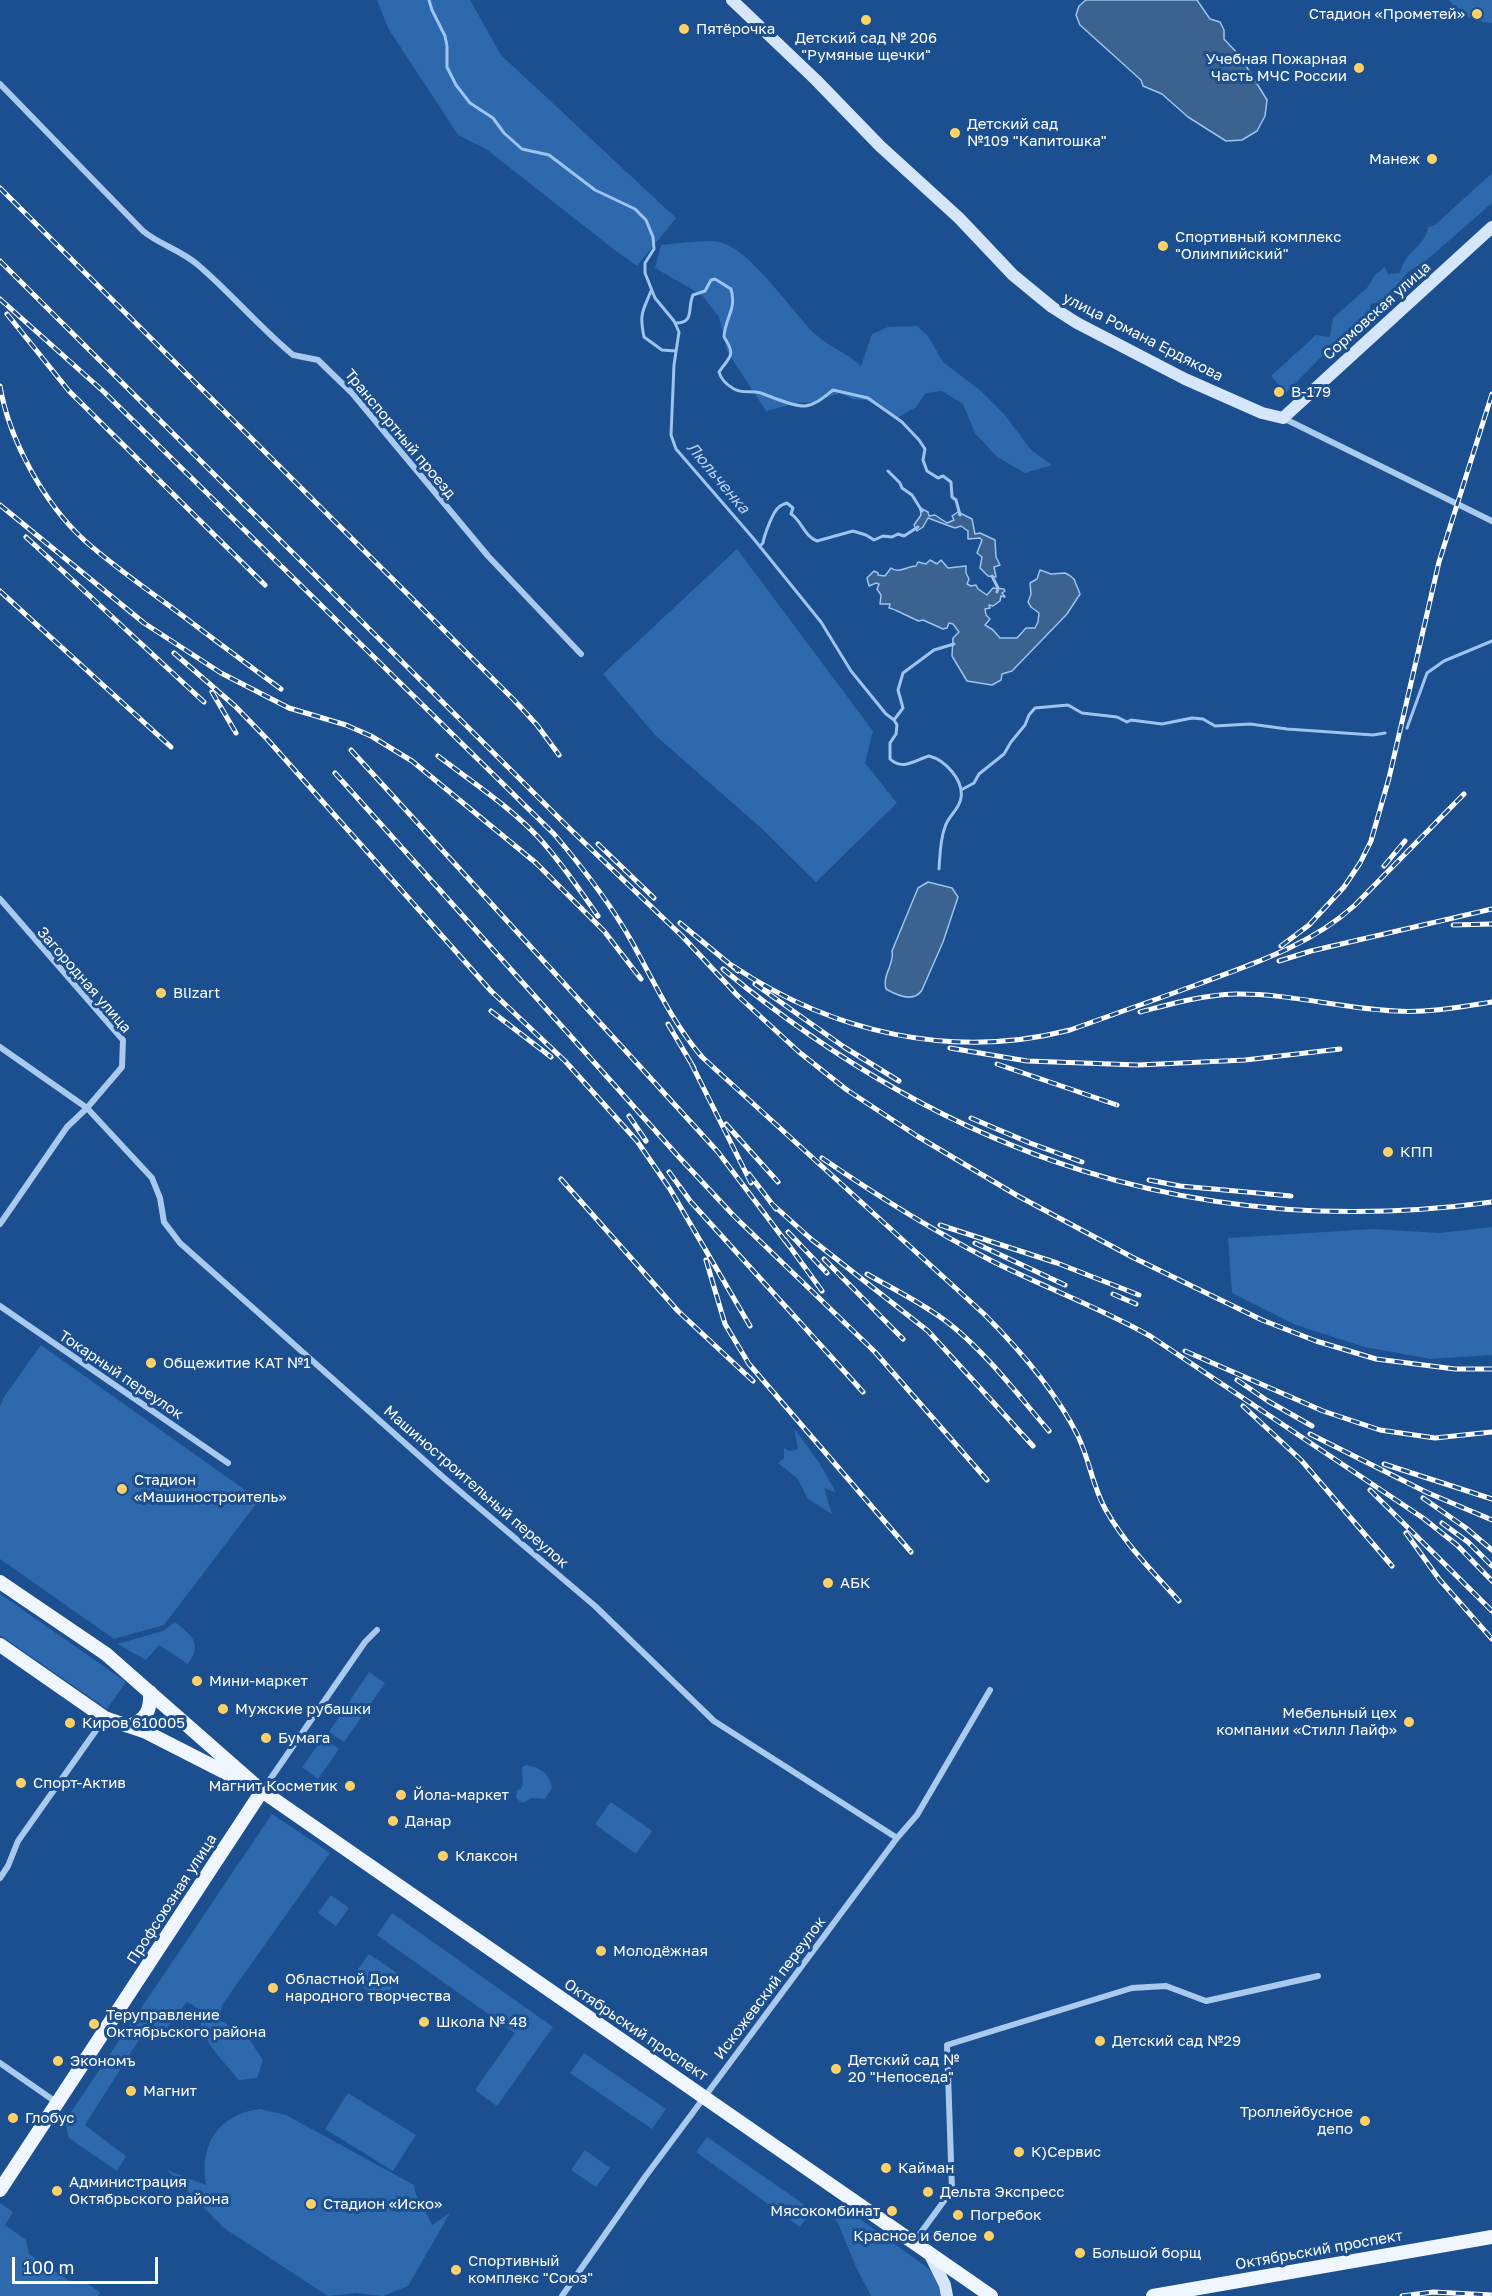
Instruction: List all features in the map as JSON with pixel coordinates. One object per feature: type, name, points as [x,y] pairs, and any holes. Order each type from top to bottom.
[{"type":"main road","name":"Октябрьский проспект","points":[[0,1582],[106,1654],[262,1791],[992,2296]]},
{"type":"main road","name":"Октябрьский проспект","points":[[0,1645],[105,1718],[146,1732],[262,1791]]},
{"type":"main road","points":[[128,1726],[143,1719],[148,1713],[150,1692]]},
{"type":"main road","name":"Профсоюзная улица","points":[[0,2190],[262,1791]]},
{"type":"main road","name":"Октябрьский проспект","points":[[1153,2296],[1492,2237]]},
{"type":"street","name":"улица Романа Ердякова","points":[[732,0],[816,80],[880,146],[959,218],[1013,275],[1052,307],[1077,323],[1185,379],[1262,413],[1283,418],[1492,521]]},
{"type":"street","name":"Транспортный проезд","points":[[0,84],[142,231],[159,243],[180,251],[198,265],[293,355],[313,358],[324,365],[362,404],[482,549],[581,654]]},
{"type":"street","name":"Сормовская улица","points":[[1283,418],[1492,227]]},
{"type":"street","name":"Загородная улица","points":[[0,899],[123,1041],[122,1067],[87,1108],[67,1127],[0,1224]]},
{"type":"street","name":"Машиностроительный переулок","points":[[0,1047],[87,1108],[152,1178],[157,1188],[164,1222],[180,1243],[444,1477],[595,1606],[714,1720],[897,1838]]},
{"type":"street","name":"Токарный переулок","points":[[0,1306],[228,1463]]},
{"type":"street","name":"Профсоюзная улица","points":[[262,1791],[365,1642],[377,1630]]},
{"type":"street","name":"Искожевский переулок","points":[[562,2296],[704,2097],[897,1838],[917,1815],[990,1690]]},
{"type":"street","points":[[0,1878],[8,1866],[18,1841],[105,1718]]},
{"type":"street","points":[[914,2242],[952,2190],[947,2045],[1132,1988],[1166,1986],[1206,2001],[1318,1976]]},
{"type":"street","points":[[0,2063],[58,2103]]},
{"type":"street","points":[[927,2250],[945,2285],[947,2296]]},
{"type":"shaded area","points":[[377,0],[470,0],[501,55],[676,218],[637,266],[486,149],[458,135],[388,28]]},
{"type":"shaded area","points":[[1086,0],[1197,0],[1210,19],[1220,22],[1224,30],[1224,39],[1240,56],[1267,100],[1265,116],[1257,131],[1242,140],[1226,141],[1188,117],[1162,94],[1143,86],[1141,80],[1080,25],[1076,15],[1079,6]]},
{"type":"shaded area","name":"Стадион «Прометей»","points":[[1449,0],[1492,0],[1492,23],[1468,16],[1458,10]]},
{"type":"shaded area","points":[[1492,173],[1492,203],[1421,265],[1408,272],[1389,296],[1371,304],[1368,315],[1330,348],[1282,397],[1281,387],[1271,376],[1316,335],[1330,337],[1333,318],[1367,288],[1375,275],[1385,267],[1388,274],[1400,273],[1406,259],[1423,240],[1428,227],[1435,225]]},
{"type":"shaded area","points":[[719,242],[744,256],[815,334],[861,366],[872,334],[888,327],[917,326],[928,336],[943,362],[981,391],[1004,414],[1031,450],[1052,465],[1025,473],[997,457],[975,433],[963,404],[942,391],[926,393],[916,407],[897,418],[866,400],[853,399],[839,393],[816,402],[797,403],[766,411],[727,351],[719,317],[702,295],[655,268],[661,245]]},
{"type":"shaded area","points":[[920,508],[928,512],[929,516],[935,515],[947,523],[954,520],[952,516],[958,512],[972,519],[975,534],[980,533],[995,540],[996,557],[1000,565],[994,567],[996,577],[988,576],[980,568],[982,557],[977,553],[982,540],[980,538],[968,539],[968,531],[961,526],[955,528],[928,518],[923,527],[917,531],[914,525],[921,515]]},
{"type":"shaded area","points":[[737,549],[873,731],[865,763],[897,803],[816,882],[760,827],[656,736],[603,674]]},
{"type":"shaded area","points":[[930,560],[937,564],[941,560],[948,568],[966,566],[969,579],[967,584],[976,585],[987,595],[993,588],[1004,589],[1002,593],[1005,597],[1001,596],[1000,601],[985,609],[990,619],[985,625],[1000,638],[1017,638],[1026,628],[1035,628],[1039,613],[1028,602],[1031,594],[1030,583],[1037,579],[1040,570],[1051,574],[1069,575],[1074,579],[1080,594],[1067,614],[1012,671],[1002,674],[1001,680],[992,685],[967,681],[952,656],[953,638],[959,632],[953,624],[949,623],[947,628],[943,629],[889,608],[890,604],[880,604],[881,595],[877,589],[879,584],[869,586],[867,578],[874,571],[878,575],[885,576],[891,568],[900,570],[916,566],[918,562],[926,564]]},
{"type":"shaded area","points":[[928,882],[952,888],[958,897],[943,942],[922,990],[915,996],[906,997],[886,989],[885,984],[892,960],[892,951],[918,888]]},
{"type":"shaded area","points":[[1492,1227],[1492,1355],[1430,1359],[1365,1347],[1296,1325],[1232,1293],[1228,1238],[1374,1229],[1439,1233]]},
{"type":"shaded area","name":"Стадион «Машиностроитель»","points":[[41,1345],[259,1500],[164,1625],[114,1639],[0,1559],[0,1406]]},
{"type":"shaded area","points":[[794,1428],[820,1464],[834,1489],[835,1492],[824,1488],[832,1514],[808,1499],[797,1478],[778,1463],[784,1458],[784,1448],[790,1451],[798,1449]]},
{"type":"shaded area","points":[[0,1594],[126,1682],[107,1709],[0,1635]]},
{"type":"shaded area","points":[[175,1622],[194,1640],[195,1651],[188,1664],[159,1645],[146,1660],[117,1644],[163,1631]]},
{"type":"shaded area","points":[[369,1672],[385,1683],[344,1742],[329,1732]]},
{"type":"shaded area","points":[[323,1738],[339,1749],[318,1779],[302,1767]]},
{"type":"shaded area","points":[[526,1765],[540,1769],[549,1778],[552,1788],[545,1799],[532,1798],[522,1803],[516,1798],[517,1790],[521,1789],[523,1783],[522,1767]]},
{"type":"shaded area","points":[[611,1802],[652,1831],[636,1854],[595,1824]]},
{"type":"shaded area","points":[[272,1814],[330,1853],[222,2005],[220,2020],[249,2039],[263,2060],[257,2078],[239,2080],[206,2038],[199,2009],[187,2002],[167,2028],[142,2035],[85,2125],[126,2156],[117,2171],[69,2138],[65,2121]]},
{"type":"shaded area","points":[[331,1895],[349,1908],[336,1926],[318,1913]]},
{"type":"shaded area","points":[[392,1913],[553,2027],[497,2106],[475,2090],[515,2033],[377,1935]]},
{"type":"shaded area","points":[[369,1954],[400,1975],[383,2001],[351,1979]]},
{"type":"shaded area","points":[[584,2053],[666,2109],[652,2129],[570,2073]]},
{"type":"shaded area","points":[[348,2093],[416,2135],[393,2171],[325,2129]]},
{"type":"shaded area","name":"Стадион «Иско»","points":[[260,2109],[286,2115],[414,2185],[432,2225],[450,2213],[408,2286],[383,2296],[356,2293],[328,2296],[224,2228],[167,2170],[206,2185],[206,2157],[215,2134],[233,2117]]},
{"type":"shaded area","points":[[707,2137],[812,2210],[800,2227],[696,2152]]},
{"type":"shaded area","points":[[585,2150],[610,2168],[596,2187],[571,2170]]},
{"type":"shaded area","points":[[0,2203],[13,2212],[5,2225],[26,2240],[29,2254],[68,2280],[86,2283],[100,2292],[98,2296],[0,2296]]},
{"type":"shaded area","points":[[839,2209],[846,2209],[929,2269],[936,2278],[941,2296],[871,2296],[838,2223],[832,2217]]},
{"type":"waterway","name":"Люльченка","points":[[429,0],[445,36],[447,67],[456,85],[470,103],[493,118],[504,133],[522,149],[549,155],[595,190],[635,209],[646,220],[653,237],[654,249],[645,263],[645,273],[655,298],[674,321],[679,332],[674,365],[671,435],[676,449],[753,538],[821,622],[851,671],[886,714],[894,720],[897,725],[896,734],[890,743],[890,759],[904,764],[929,756],[935,758],[947,766],[960,784],[961,798],[943,832],[939,869]]},
{"type":"waterway","points":[[676,323],[688,318],[693,295],[705,291],[711,280],[715,279],[731,289],[733,303],[724,337],[731,352],[719,372],[725,382],[737,390],[761,393],[800,406],[813,404],[833,390],[868,398],[902,422],[919,440],[925,449],[923,460],[927,471],[938,478],[943,476],[951,482],[952,497],[956,500],[960,515]]},
{"type":"waterway","points":[[651,291],[642,317],[644,337],[662,350],[676,351]]},
{"type":"waterway","points":[[888,471],[902,488],[912,495],[922,511]]},
{"type":"waterway","points":[[760,546],[774,513],[780,506],[787,503],[793,508],[791,514],[809,536],[817,541],[853,531],[874,540],[883,536],[892,537],[898,534],[904,536],[918,527]]},
{"type":"waterway","points":[[992,576],[998,588],[997,592]]},
{"type":"waterway","points":[[1407,728],[1427,673],[1444,661],[1492,641]]},
{"type":"waterway","points":[[894,720],[903,708],[898,690],[903,673],[934,650],[954,644]]},
{"type":"waterway","points":[[961,790],[974,783],[979,774],[1004,754],[1035,708],[1068,705],[1082,713],[1117,717],[1127,722],[1131,720],[1162,724],[1192,718],[1203,719],[1215,726],[1250,724],[1373,735],[1385,733]]},
{"type":"railway","points":[[0,188],[514,700],[537,725],[559,755]]},
{"type":"railway","points":[[0,261],[568,827],[682,936],[737,995],[799,1052],[847,1090],[917,1136],[1018,1196],[1132,1257],[1262,1320],[1316,1341],[1376,1359],[1455,1369],[1492,1369]]},
{"type":"railway","points":[[0,299],[104,392],[554,834],[615,913],[672,1016],[702,1057],[984,1314],[1036,1371],[1059,1403],[1078,1436],[1098,1494],[1115,1524],[1179,1601]]},
{"type":"railway","points":[[7,314],[69,391],[265,585]]},
{"type":"railway","points":[[0,386],[11,428],[20,449],[42,489],[69,525],[116,566],[281,689]]},
{"type":"railway","points":[[1281,946],[1309,925],[1344,887],[1371,841],[1389,778],[1439,562],[1492,394]]},
{"type":"railway","points":[[0,505],[144,623],[221,673],[289,708],[346,725],[371,736],[412,761],[536,863],[604,931],[641,979]]},
{"type":"railway","points":[[26,537],[204,702]]},
{"type":"railway","points":[[0,591],[171,747]]},
{"type":"railway","points":[[174,653],[235,706],[267,739],[491,991],[565,1061],[637,1141],[670,1189],[750,1326]]},
{"type":"railway","points":[[212,692],[236,733]]},
{"type":"railway","points":[[351,750],[718,1152],[789,1246]]},
{"type":"railway","points":[[438,756],[527,826],[570,876],[598,916]]},
{"type":"railway","points":[[335,773],[678,1156],[735,1217],[875,1352],[987,1480]]},
{"type":"railway","points":[[733,966],[771,989],[811,1008],[853,1024],[895,1034],[938,1041],[982,1042],[1026,1039],[1070,1030],[1259,961],[1319,932],[1355,905],[1464,794]]},
{"type":"railway","points":[[1384,866],[1405,841]]},
{"type":"railway","points":[[598,844],[654,898]]},
{"type":"railway","points":[[1279,961],[1311,951],[1492,909]]},
{"type":"railway","points":[[680,923],[738,971]]},
{"type":"railway","points":[[1453,925],[1492,924]]},
{"type":"railway","points":[[723,969],[809,1034],[897,1090],[988,1135],[1082,1171],[1180,1195],[1280,1209],[1384,1211],[1492,1202]]},
{"type":"railway","points":[[755,984],[844,1047],[899,1081]]},
{"type":"railway","points":[[1140,1012],[1199,998],[1235,994],[1275,996],[1376,1010],[1408,1011],[1444,1009],[1492,1002]]},
{"type":"railway","points":[[491,1011],[551,1057]]},
{"type":"railway","points":[[668,1024],[694,1068]]},
{"type":"railway","points":[[950,1048],[1027,1061],[1138,1065],[1245,1060],[1340,1049]]},
{"type":"railway","points":[[691,1063],[751,1183]]},
{"type":"railway","points":[[997,1064],[1117,1105]]},
{"type":"railway","points":[[629,1116],[646,1141]]},
{"type":"railway","points":[[971,1118],[1082,1162]]},
{"type":"railway","points":[[726,1124],[778,1182]]},
{"type":"railway","points":[[822,1158],[904,1212],[968,1249],[1150,1336],[1423,1518],[1457,1545],[1492,1581]]},
{"type":"railway","points":[[669,1172],[691,1202],[863,1392]]},
{"type":"railway","points":[[749,1174],[776,1209]]},
{"type":"railway","points":[[561,1179],[678,1311],[753,1381]]},
{"type":"railway","points":[[1149,1180],[1180,1186],[1291,1196]]},
{"type":"railway","points":[[771,1203],[811,1239],[928,1331],[1033,1446]]},
{"type":"railway","points":[[940,1225],[1057,1263],[1139,1295]]},
{"type":"railway","points":[[788,1232],[827,1273]]},
{"type":"railway","points":[[785,1240],[822,1291]]},
{"type":"railway","points":[[975,1243],[1065,1285]]},
{"type":"railway","points":[[824,1259],[903,1339]]},
{"type":"railway","points":[[706,1260],[725,1324],[749,1364],[911,1552]]},
{"type":"railway","points":[[867,1274],[931,1311],[965,1337],[1049,1431]]},
{"type":"railway","points":[[1113,1294],[1136,1304]]},
{"type":"railway","points":[[1185,1351],[1323,1411],[1380,1430],[1435,1438],[1492,1432]]},
{"type":"railway","points":[[1237,1380],[1312,1426]]},
{"type":"railway","points":[[1243,1406],[1301,1460],[1392,1566]]},
{"type":"railway","points":[[1310,1434],[1426,1492],[1492,1520]]},
{"type":"railway","points":[[1384,1464],[1492,1499]]},
{"type":"railway","points":[[1370,1490],[1492,1611]]},
{"type":"railway","points":[[1423,1498],[1466,1528],[1492,1550]]},
{"type":"railway","points":[[1442,1523],[1468,1542],[1492,1566]]},
{"type":"railway","points":[[1406,1533],[1439,1579],[1492,1639]]},
{"type":"railway","points":[[1402,2296],[1433,2292],[1492,2295]]},
{"type":"place","name":"Стадион «Прометей»","points":[[1477,14]]},
{"type":"place","name":"Детский сад № 206 \"Румяные щечки\"","points":[[866,20]]},
{"type":"place","name":"Пятёрочка","points":[[684,29]]},
{"type":"place","name":"Учебная Пожарная Часть МЧС России","points":[[1359,68]]},
{"type":"place","name":"Детский сад №109 \"Капитошка\"","points":[[955,133]]},
{"type":"place","name":"Манеж","points":[[1432,159]]},
{"type":"place","name":"Спортивный комплекс \"Олимпийский\"","points":[[1163,246]]},
{"type":"place","name":"В-179","points":[[1279,392]]},
{"type":"place","name":"Blizart","points":[[161,993]]},
{"type":"place","name":"КПП","points":[[1388,1152]]},
{"type":"place","name":"Общежитие КАТ №1","points":[[151,1363]]},
{"type":"place","name":"Стадион «Машиностроитель»","points":[[122,1489]]},
{"type":"place","name":"АБК","points":[[828,1583]]},
{"type":"place","name":"Мини-маркет","points":[[197,1681]]},
{"type":"place","name":"Мужские рубашки","points":[[223,1709]]},
{"type":"place","name":"Мебельный цех компании «Стилл Лайф»","points":[[1409,1722]]},
{"type":"place","name":"Киров 610005","points":[[70,1723]]},
{"type":"place","name":"Бумага","points":[[266,1738]]},
{"type":"place","name":"Спорт-Актив","points":[[21,1783]]},
{"type":"place","name":"Магнит Косметик","points":[[350,1786]]},
{"type":"place","name":"Йола-маркет","points":[[401,1795]]},
{"type":"place","name":"Данар","points":[[393,1821]]},
{"type":"place","name":"Клаксон","points":[[443,1856]]},
{"type":"place","name":"Молодёжная","points":[[601,1951]]},
{"type":"place","name":"Областной Дом народного творчества","points":[[273,1988]]},
{"type":"place","name":"Школа № 48","points":[[424,2022]]},
{"type":"place","name":"Теруправление Октябрьского района","points":[[94,2024]]},
{"type":"place","name":"Детский сад №29","points":[[1100,2041]]},
{"type":"place","name":"Экономъ","points":[[58,2061]]},
{"type":"place","name":"Детский сад № 20 \"Непоседа\"","points":[[836,2069]]},
{"type":"place","name":"Магнит","points":[[131,2091]]},
{"type":"place","name":"Глобус","points":[[13,2118]]},
{"type":"place","name":"Троллейбусное депо","points":[[1365,2121]]},
{"type":"place","name":"К)Сервис","points":[[1019,2152]]},
{"type":"place","name":"Кайман","points":[[886,2168]]},
{"type":"place","name":"Администрация Октябрьского района","points":[[57,2191]]},
{"type":"place","name":"Дельта Экспресс","points":[[928,2192]]},
{"type":"place","name":"Стадион «Иско»","points":[[311,2204]]},
{"type":"place","name":"Мясокомбинат","points":[[892,2211]]},
{"type":"place","name":"Погребок","points":[[958,2215]]},
{"type":"place","name":"Красное и белое","points":[[989,2236]]},
{"type":"place","name":"Большой борщ","points":[[1080,2253]]},
{"type":"place","name":"Спортивный комплекс \"Союз\"","points":[[456,2270]]}]
